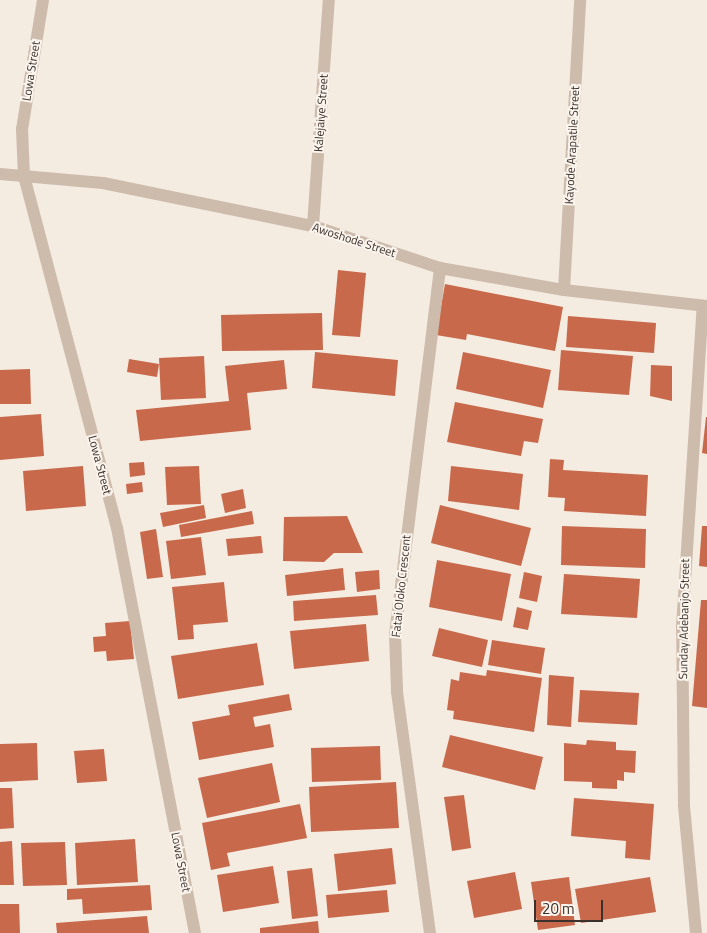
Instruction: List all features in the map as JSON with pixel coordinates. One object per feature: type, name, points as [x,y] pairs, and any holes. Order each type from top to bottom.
[{"type":"street","name":"Lowa Street","points":[[43,0],[22,129],[24,176],[117,528],[195,933]]},
{"type":"street","name":"Kalejaiye Street","points":[[313,226],[329,0]]},
{"type":"street","name":"Kayode Arapatile Street","points":[[564,290],[580,0]]},
{"type":"street","name":"Awoshode Street","points":[[0,174],[103,183],[313,226],[440,268],[564,290],[705,306]]},
{"type":"street","name":"Fatai Oloko Crescent","points":[[430,933],[397,692],[395,635],[440,268]]},
{"type":"street","name":"Sunday Adebanjo Street","points":[[696,933],[684,805],[682,627],[705,306]]},
{"type":"building","points":[[338,270],[366,273],[360,337],[332,335]]},
{"type":"building","points":[[445,284],[563,307],[555,351],[467,334],[466,340],[436,335]]},
{"type":"building","points":[[322,313],[323,350],[222,351],[221,315]]},
{"type":"building","points":[[568,316],[656,323],[654,353],[566,347]]},
{"type":"building","points":[[561,350],[633,356],[629,395],[558,390]]},
{"type":"building","points":[[315,352],[398,360],[395,396],[312,388]]},
{"type":"building","points":[[463,352],[551,370],[543,408],[456,389]]},
{"type":"building","points":[[204,356],[206,398],[161,400],[159,358]]},
{"type":"building","points":[[129,359],[159,364],[157,377],[127,372]]},
{"type":"building","points":[[284,360],[287,389],[247,393],[251,430],[140,441],[136,410],[229,401],[225,366]]},
{"type":"building","points":[[651,365],[672,366],[672,401],[650,396]]},
{"type":"building","points":[[30,369],[31,404],[0,404],[0,370]]},
{"type":"building","points":[[455,402],[543,419],[538,443],[524,441],[521,456],[447,442]]},
{"type":"building","points":[[41,414],[44,456],[0,460],[0,417]]},
{"type":"building","points":[[707,417],[707,454],[702,453]]},
{"type":"building","points":[[550,459],[564,460],[563,470],[648,475],[646,516],[564,511],[565,498],[548,497]]},
{"type":"building","points":[[144,462],[145,475],[130,477],[129,463]]},
{"type":"building","points":[[83,466],[86,506],[26,511],[23,471]]},
{"type":"building","points":[[199,466],[201,504],[167,505],[165,467]]},
{"type":"building","points":[[451,466],[523,474],[519,510],[448,501]]},
{"type":"building","points":[[142,482],[143,492],[127,494],[126,484]]},
{"type":"building","points":[[243,489],[246,508],[225,513],[221,494]]},
{"type":"building","points":[[204,505],[206,518],[163,527],[160,513]]},
{"type":"building","points":[[440,505],[531,528],[521,566],[431,543]]},
{"type":"building","points":[[252,511],[254,524],[181,537],[179,525]]},
{"type":"building","points":[[347,516],[363,553],[334,553],[324,562],[283,561],[284,517]]},
{"type":"building","points":[[562,526],[646,529],[645,568],[561,565]]},
{"type":"building","points":[[702,526],[707,526],[707,567],[699,566]]},
{"type":"building","points":[[156,529],[163,577],[147,579],[140,532]]},
{"type":"building","points":[[261,536],[263,553],[228,556],[226,539]]},
{"type":"building","points":[[201,537],[206,575],[171,579],[166,541]]},
{"type":"building","points":[[437,560],[511,574],[502,621],[429,607]]},
{"type":"building","points":[[343,568],[345,590],[287,596],[285,575]]},
{"type":"building","points":[[379,570],[380,589],[357,592],[355,572]]},
{"type":"building","points":[[524,572],[542,576],[537,602],[519,598]]},
{"type":"building","points":[[564,574],[640,579],[637,618],[561,614]]},
{"type":"building","points":[[224,582],[228,622],[193,625],[194,639],[178,640],[172,587]]},
{"type":"building","points":[[376,595],[378,615],[294,621],[293,601]]},
{"type":"building","points":[[701,600],[707,600],[707,708],[692,706]]},
{"type":"building","points":[[517,607],[532,611],[528,630],[513,627]]},
{"type":"building","points":[[130,621],[134,659],[107,661],[106,651],[94,652],[93,637],[106,636],[105,623]]},
{"type":"building","points":[[366,624],[369,661],[294,669],[290,631]]},
{"type":"building","points":[[439,628],[488,640],[482,667],[432,656]]},
{"type":"building","points":[[492,640],[545,648],[541,674],[488,665]]},
{"type":"building","points":[[257,643],[264,685],[178,699],[171,656]]},
{"type":"building","points":[[487,670],[542,678],[534,732],[453,719],[454,711],[447,710],[451,679],[459,681],[460,672],[486,676]]},
{"type":"building","points":[[549,675],[574,677],[571,727],[547,725]]},
{"type":"building","points":[[580,690],[639,693],[637,725],[578,722]]},
{"type":"building","points":[[289,694],[292,710],[253,717],[255,727],[270,724],[274,747],[199,760],[192,722],[230,715],[228,705]]},
{"type":"building","points":[[450,735],[543,757],[535,790],[442,767]]},
{"type":"building","points":[[587,740],[616,742],[616,750],[636,751],[635,773],[624,772],[624,781],[617,780],[617,789],[592,788],[592,782],[564,781],[564,743],[586,745]]},
{"type":"building","points":[[37,743],[38,780],[0,782],[0,744]]},
{"type":"building","points":[[380,746],[381,780],[312,782],[311,748]]},
{"type":"building","points":[[104,749],[107,781],[77,783],[74,751]]},
{"type":"building","points":[[272,763],[280,802],[207,818],[198,778]]},
{"type":"building","points":[[396,782],[399,828],[311,832],[309,787]]},
{"type":"building","points":[[0,788],[12,788],[14,828],[0,829]]},
{"type":"building","points":[[464,795],[471,848],[452,851],[444,797]]},
{"type":"building","points":[[574,798],[654,804],[650,860],[625,858],[626,841],[571,836]]},
{"type":"building","points":[[300,804],[307,838],[227,853],[230,866],[211,870],[202,823]]},
{"type":"building","points":[[135,839],[138,882],[77,885],[75,843]]},
{"type":"building","points":[[12,841],[14,885],[0,885],[0,842]]},
{"type":"building","points":[[65,842],[67,885],[23,886],[21,843]]},
{"type":"building","points":[[392,848],[396,884],[338,891],[334,854]]},
{"type":"building","points":[[273,866],[279,903],[223,912],[217,875]]},
{"type":"building","points":[[312,868],[318,916],[292,919],[287,871]]},
{"type":"building","points":[[515,872],[522,909],[474,918],[467,881]]},
{"type":"building","points":[[569,877],[575,925],[538,930],[531,882]]},
{"type":"building","points":[[650,877],[656,912],[581,923],[575,889]]},
{"type":"building","points":[[150,885],[152,910],[83,914],[82,899],[67,900],[67,889]]},
{"type":"building","points":[[387,890],[389,912],[328,918],[326,895]]},
{"type":"building","points":[[0,904],[19,904],[20,933],[0,933]]},
{"type":"building","points":[[147,916],[149,933],[57,933],[56,923]]},
{"type":"building","points":[[318,921],[319,933],[260,933],[260,928]]}]
